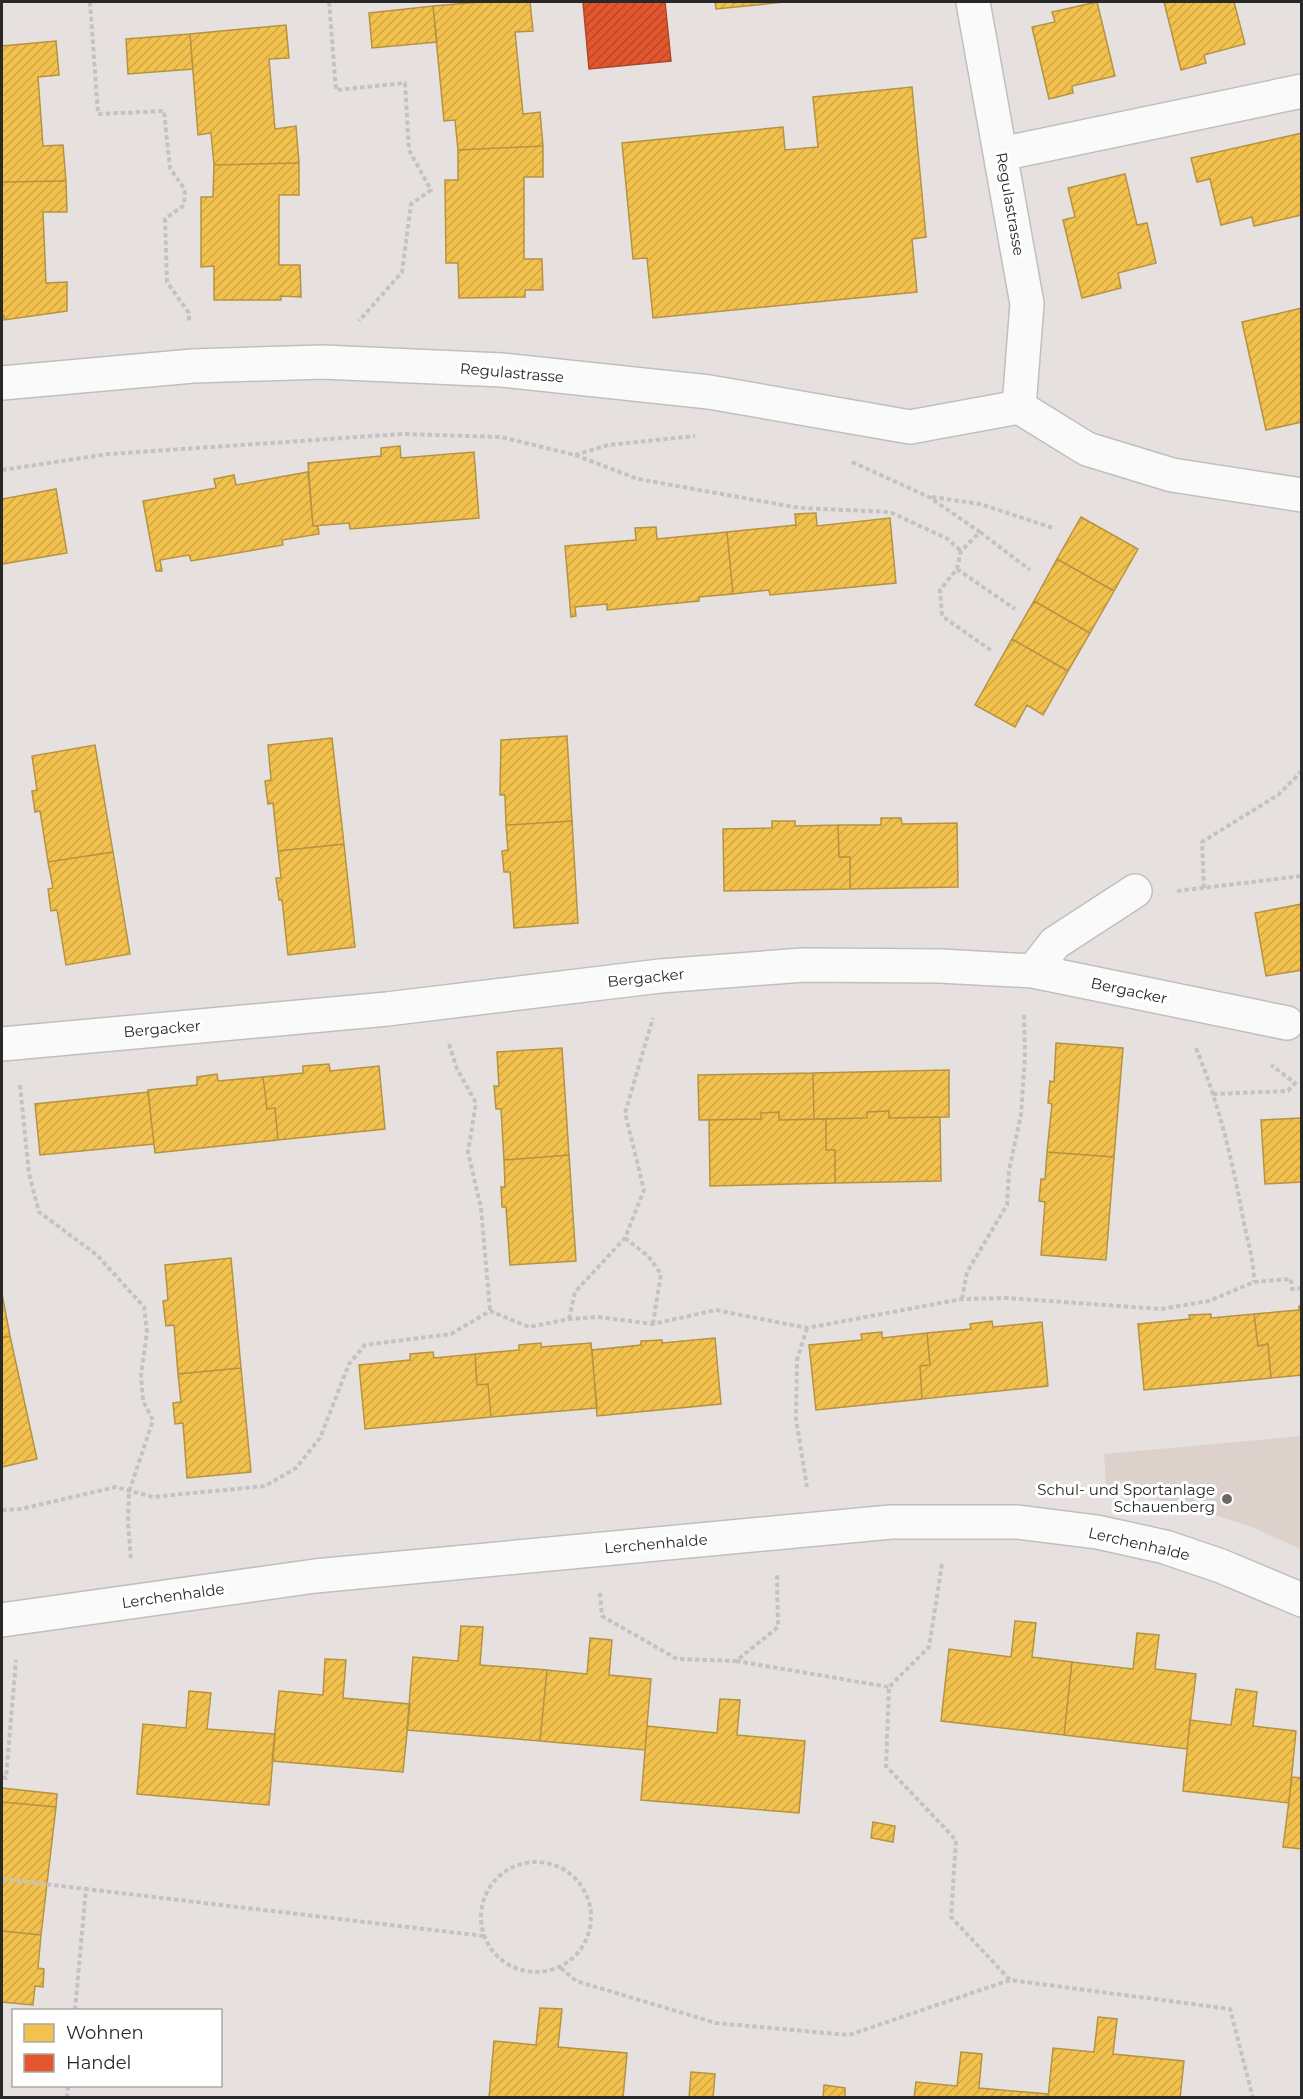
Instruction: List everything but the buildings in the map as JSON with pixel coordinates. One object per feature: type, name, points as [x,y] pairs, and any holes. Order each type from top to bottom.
[{"type":"street","name":"Regulastrasse","points":[[2,383],[193,366],[322,362],[502,370],[710,392],[910,427],[1019,407],[1027,304],[973,2]]},
{"type":"street","points":[[1001,154],[1302,92]]},
{"type":"street","points":[[1019,407],[1087,449],[1172,476],[1302,495]]},
{"type":"street","points":[[1033,971],[1055,943],[1135,891]]},
{"type":"street","name":"Bergacker","points":[[2,1044],[387,1009],[660,976],[803,965],[940,966],[1033,971],[1287,1023]]},
{"type":"street","name":"Lerchenhalde","points":[[2,1620],[315,1576],[891,1522],[1018,1522],[1096,1532],[1176,1551],[1221,1566],[1302,1600]]},
{"type":"path","points":[[90,2],[98,114],[165,111],[170,168],[185,190],[184,205],[165,219],[167,282],[189,313],[193,366]]},
{"type":"path","points":[[322,362],[402,272],[411,204],[431,190],[409,150],[405,83],[336,90],[329,2]]},
{"type":"path","points":[[2,470],[109,454],[402,434],[501,437],[574,455],[638,479],[800,508],[890,512],[948,539],[961,551]]},
{"type":"path","points":[[574,455],[608,445],[674,437],[706,436]]},
{"type":"path","points":[[850,462],[929,497],[980,532],[1029,570]]},
{"type":"path","points":[[929,497],[980,504],[1053,528]]},
{"type":"path","points":[[980,532],[961,551],[957,569],[940,590],[942,616],[992,651]]},
{"type":"path","points":[[957,569],[1015,609]]},
{"type":"path","points":[[1204,888],[1202,842],[1278,795],[1302,771]]},
{"type":"path","points":[[1135,891],[1148,895],[1302,876]]},
{"type":"path","points":[[962,1299],[967,1272],[1007,1205],[1009,1170],[1021,1115],[1025,1056],[1024,1003]]},
{"type":"path","points":[[569,1319],[576,1292],[625,1238],[635,1218],[644,1190],[625,1113],[633,1095],[654,1014]]},
{"type":"path","points":[[449,1044],[457,1069],[476,1103],[468,1152],[481,1208],[490,1311]]},
{"type":"path","points":[[1199,1057],[1213,1094],[1232,1158],[1244,1224],[1252,1253],[1254,1282]]},
{"type":"path","points":[[1213,1094],[1288,1091],[1295,1083],[1271,1065]]},
{"type":"path","points":[[19,1079],[29,1174],[39,1212],[97,1255],[144,1307],[147,1332],[141,1375],[143,1401],[153,1420],[129,1492],[128,1522],[131,1562]]},
{"type":"path","points":[[625,1238],[648,1256],[661,1274],[653,1324]]},
{"type":"path","points":[[490,1311],[529,1327],[569,1319],[598,1317],[653,1324],[716,1310],[807,1328],[962,1299],[1007,1298],[1161,1309],[1209,1300],[1254,1282],[1291,1279],[1292,1289],[1302,1288]]},
{"type":"path","points":[[2,1510],[21,1509],[116,1487],[153,1497],[265,1486],[296,1467],[320,1438],[349,1364],[364,1345],[451,1334],[490,1311]]},
{"type":"path","points":[[807,1328],[797,1360],[796,1419],[809,1499]]},
{"type":"path","points":[[943,1554],[929,1647],[889,1687],[886,1766],[956,1840],[951,1917],[1010,1980]]},
{"type":"path","points":[[736,1661],[778,1627],[777,1565]]},
{"type":"path","points":[[599,1583],[602,1616],[677,1659],[736,1661],[889,1687]]},
{"type":"path","points":[[2,1777],[6,1778],[17,1648]]},
{"type":"path","points":[[541,1862],[558,1866],[573,1876],[585,1890],[591,1907],[591,1924],[586,1942],[576,1957],[561,1968],[543,1972],[526,1972],[508,1965],[493,1953],[484,1936],[481,1917],[484,1899],[493,1882],[507,1870],[523,1863],[541,1862]]},
{"type":"path","points":[[2,1879],[484,1936]]},
{"type":"path","points":[[75,2009],[86,1889]]},
{"type":"path","points":[[561,1968],[576,1981],[716,2023],[849,2035],[1010,1980],[1230,2009],[1253,2097]]},
{"type":"shaded area","name":"Schul- und Sportanlage Schauenberg","points":[[1301,1436],[1301,1549],[1254,1528],[1201,1510],[1106,1487],[1104,1454]]},
{"type":"place","name":"Schul- und Sportanlage Schauenberg","points":[[1227,1499]]}]
